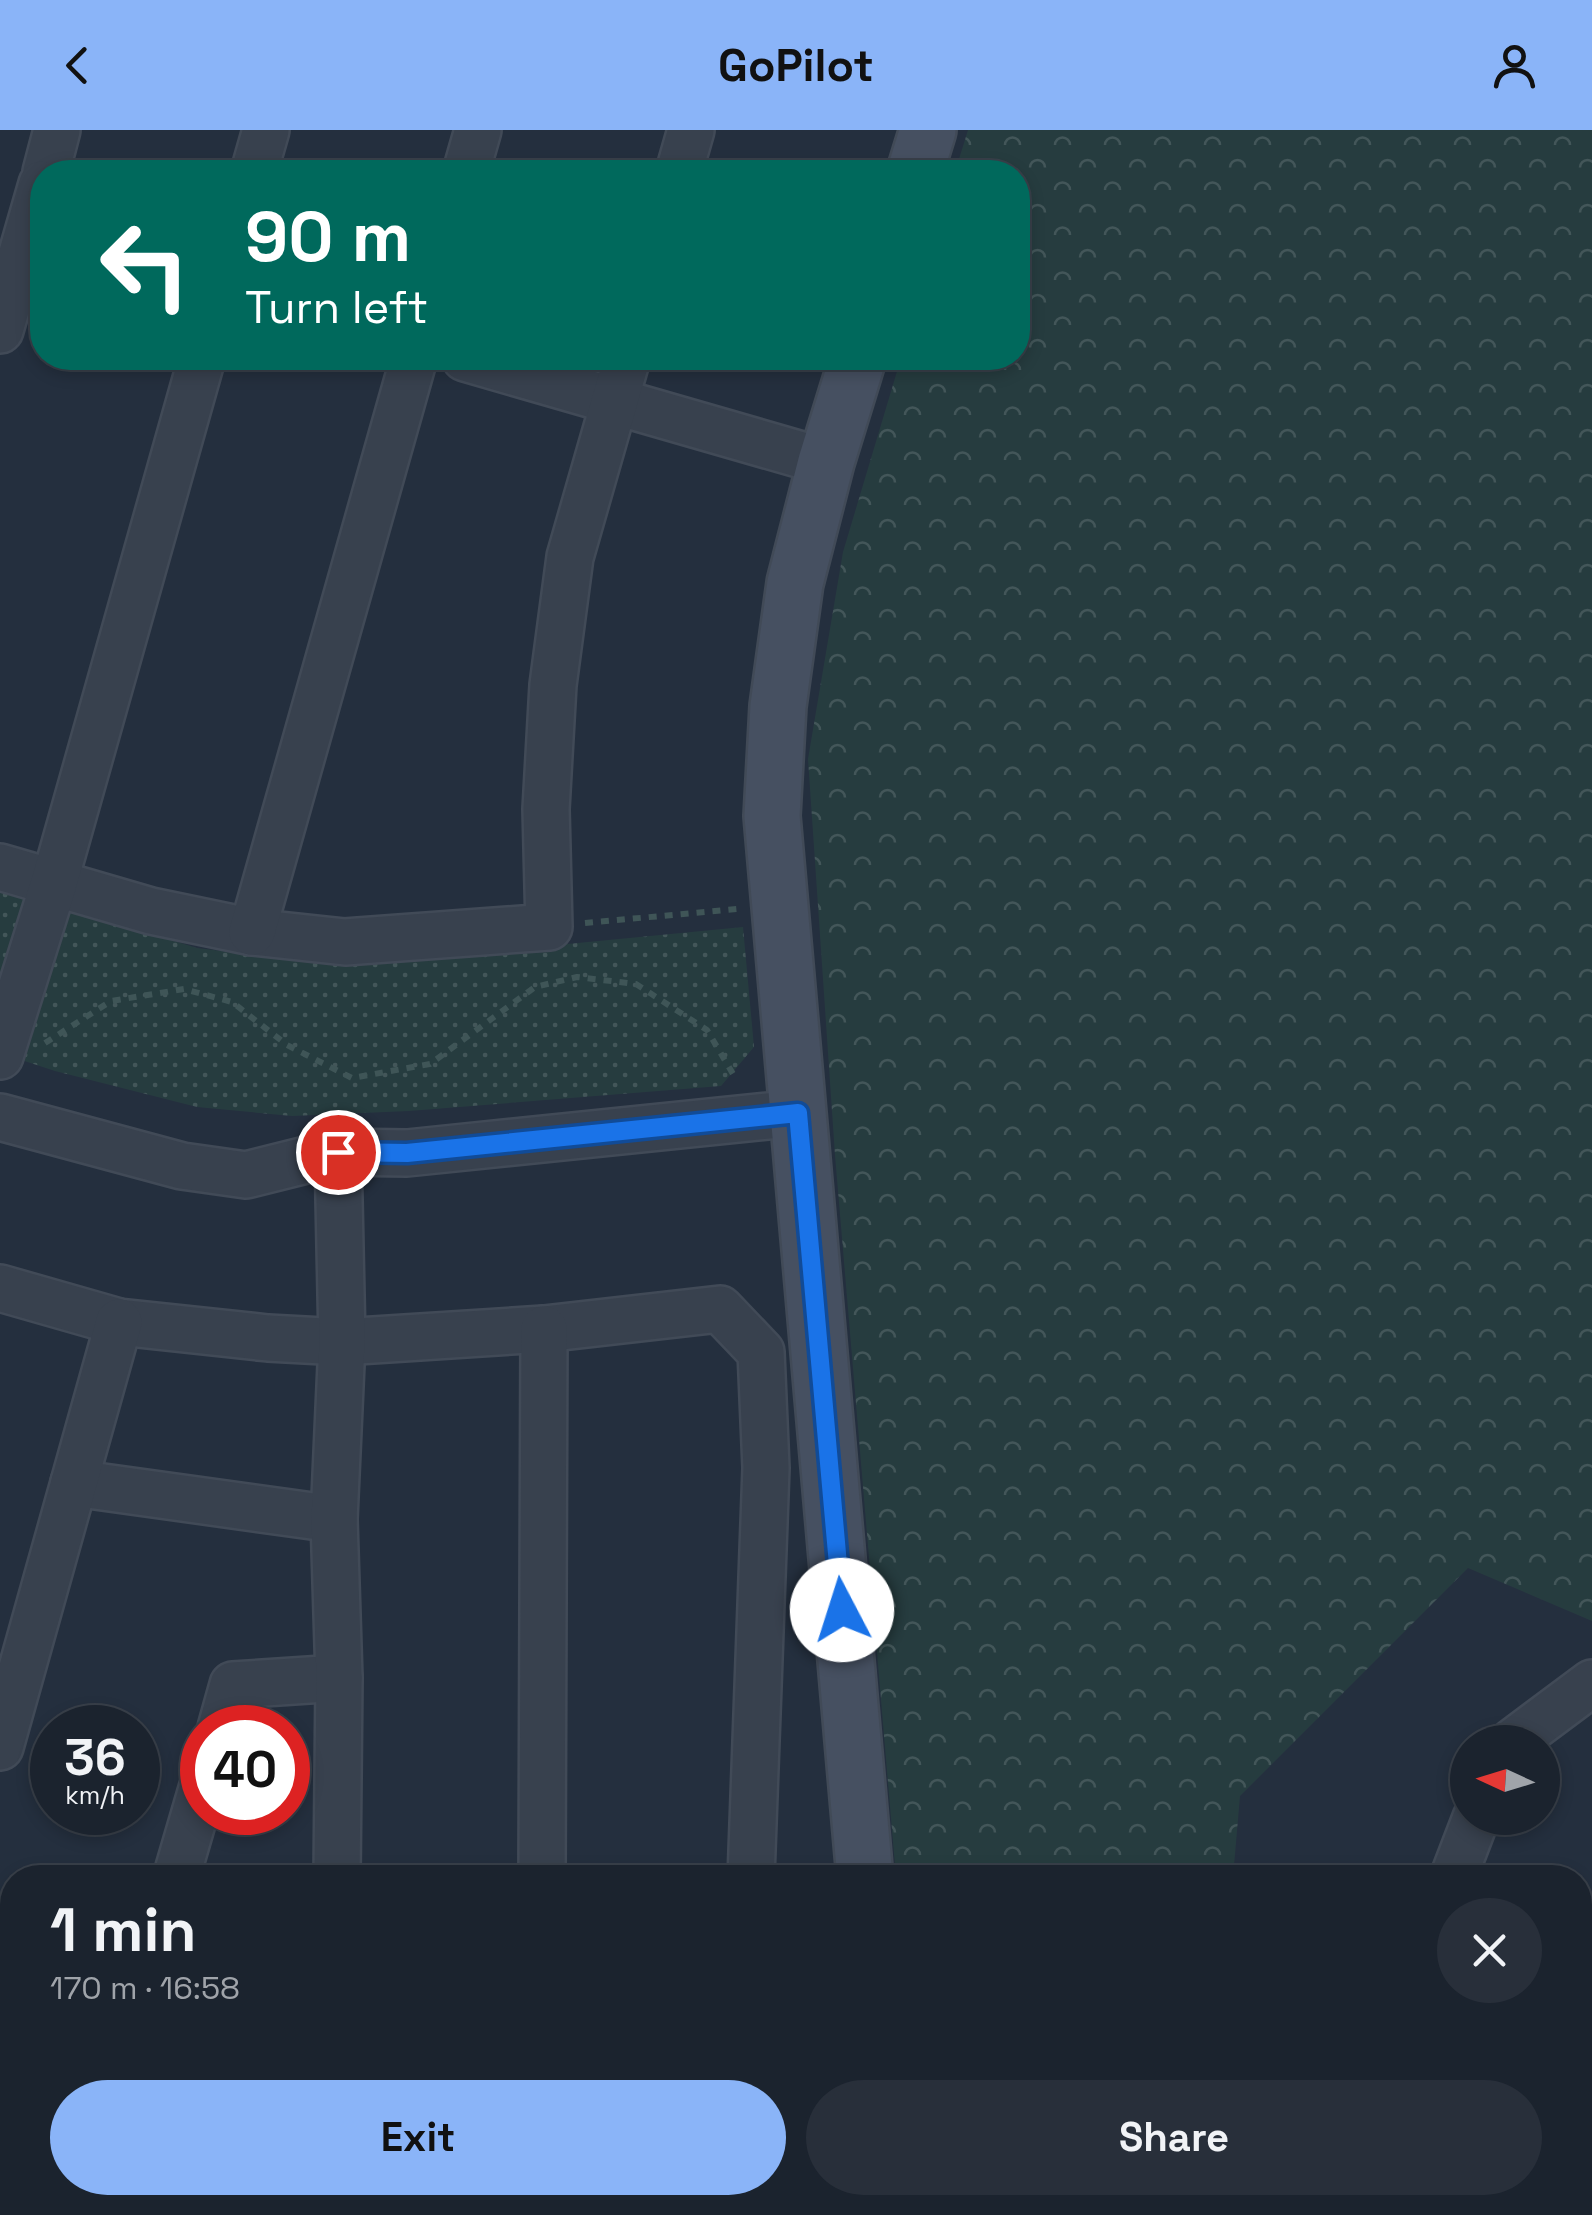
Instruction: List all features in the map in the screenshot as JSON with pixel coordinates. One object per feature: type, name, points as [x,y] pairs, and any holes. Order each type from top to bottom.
[{"type":"street","points":[[49,160],[58,130]]},
{"type":"street","points":[[257,160],[266,130]]},
{"type":"street","points":[[469,160],[478,130]]},
{"type":"street","points":[[682,160],[691,130]]},
{"type":"street","points":[[919,160],[928,130]]},
{"type":"street","points":[[0,330],[24,226]]},
{"type":"street","points":[[3,1046],[54,883],[199,370]]},
{"type":"street","points":[[252,932],[411,370]]},
{"type":"street","points":[[508,370],[826,462]]},
{"type":"street","points":[[0,867],[151,911],[252,932],[345,942],[550,927],[546,809],[556,667],[570,556],[623,370]]},
{"type":"street","points":[[854,370],[794,583],[778,706],[772,816],[864,1865]]},
{"type":"street","points":[[0,1117],[182,1166],[246,1175],[338,1152],[407,1153],[798,1113]]},
{"type":"street","points":[[337,1865],[339,1678],[334,1520],[342,1342],[338,1152]]},
{"type":"street","points":[[0,1288],[119,1322],[342,1342],[544,1329],[720,1309],[761,1352],[766,1468],[751,1865]]},
{"type":"street","points":[[0,1747],[119,1322]]},
{"type":"street","points":[[542,1865],[544,1329]]},
{"type":"street","points":[[74,1483],[334,1520]]},
{"type":"street","points":[[228,1705],[234,1685],[339,1678]]},
{"type":"street","points":[[1536,1725],[1592,1684]]},
{"type":"street","points":[[180,1865],[189,1835]]},
{"type":"street","points":[[1458,1865],[1469,1835]]},
{"type":"path","points":[[550,927],[778,904]]},
{"type":"path","points":[[3,1046],[38,1047],[110,1001],[184,989],[232,1002],[288,1045],[352,1078],[430,1064],[535,986],[577,977],[636,984],[707,1030],[736,1079]]},
{"type":"green space","points":[[968,130],[1592,130],[1592,1621],[1468,1568],[1240,1796],[1234,1865],[895,1865],[835,1155],[808,759],[843,552],[897,370],[1030,370],[1030,160],[959,160]]},
{"type":"green space","points":[[0,887],[197,948],[342,966],[743,927],[754,1047],[721,1086],[409,1111],[292,1116],[197,1107],[0,1053]]},
{"type":"route","points":[[338,1152],[407,1153],[798,1113],[842,1610]]}]
